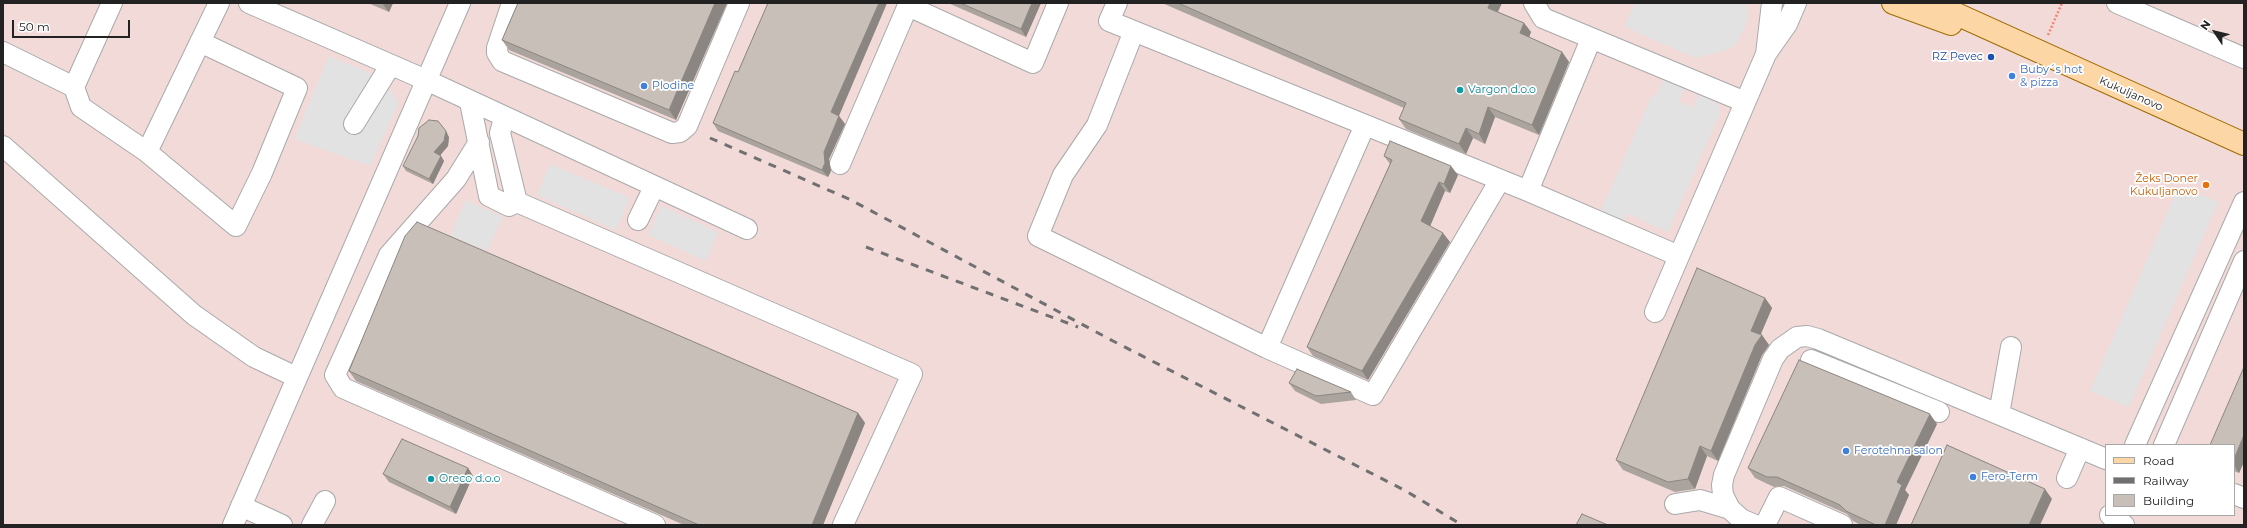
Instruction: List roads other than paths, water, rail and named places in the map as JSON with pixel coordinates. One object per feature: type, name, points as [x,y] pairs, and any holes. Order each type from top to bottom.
[{"type":"main road","points":[[1894,3],[1942,23],[1992,30]]},
{"type":"main road","name":"Kukuljanovo","points":[[1932,3],[2244,144]]},
{"type":"street","points":[[74,87],[112,3]]},
{"type":"street","points":[[147,152],[219,3]]},
{"type":"street","points":[[249,3],[390,66],[426,80],[504,118],[747,229]]},
{"type":"street","points":[[233,525],[296,377],[460,3]]},
{"type":"street","points":[[512,3],[497,48],[497,53],[502,61],[672,134],[680,132],[687,126],[739,3]]},
{"type":"street","points":[[840,164],[908,4],[1033,62],[1058,3]]},
{"type":"street","points":[[1117,3],[1109,21],[1528,191],[1679,256]]},
{"type":"street","points":[[1534,3],[1543,18],[1745,102]]},
{"type":"street","points":[[1766,54],[1772,3]]},
{"type":"street","points":[[1655,312],[1766,54],[1786,24],[1796,3]]},
{"type":"street","points":[[2117,3],[2244,58]]},
{"type":"street","points":[[1134,31],[1097,125],[1063,175],[1038,236],[1267,348],[1373,395],[1500,180]]},
{"type":"street","points":[[1528,191],[1591,39]]},
{"type":"street","points":[[3,52],[74,87],[81,106],[147,152],[236,226],[262,173],[296,88],[200,42]]},
{"type":"street","points":[[354,124],[390,66]]},
{"type":"street","points":[[470,102],[489,196],[509,206],[517,202]]},
{"type":"street","points":[[504,118],[500,134],[517,202]]},
{"type":"street","points":[[1267,348],[1365,125]]},
{"type":"street","points":[[479,142],[456,180],[389,255],[335,375],[343,388],[655,525]]},
{"type":"street","points":[[3,146],[194,315],[254,357],[296,377]]},
{"type":"street","points":[[638,220],[654,187]]},
{"type":"street","points":[[517,202],[912,374],[843,525]]},
{"type":"street","points":[[2135,444],[2242,216]]},
{"type":"street","points":[[2164,444],[2244,261]]},
{"type":"street","points":[[1754,525],[1741,519],[1730,509],[1723,495],[1724,475],[1773,360],[1780,349],[1797,337],[1807,336],[1834,346],[2105,459]]},
{"type":"street","points":[[1834,346],[1818,363],[1939,412]]},
{"type":"street","points":[[1999,414],[2012,347]]},
{"type":"street","points":[[1894,394],[1903,374]]},
{"type":"street","points":[[2067,478],[2080,448]]},
{"type":"street","points":[[1765,525],[1779,497],[1842,525]]},
{"type":"street","points":[[1675,504],[1700,500],[1730,509]]},
{"type":"street","points":[[312,525],[325,501]]},
{"type":"street","points":[[240,506],[282,525]]},
{"type":"street","points":[[2107,516],[2124,525]]},
{"type":"railway","points":[[710,138],[851,200],[1113,341],[1406,491],[1462,525]]},
{"type":"railway","points":[[866,247],[1078,327]]},
{"type":"place","name":"RZ Pevec","points":[[1991,57]]},
{"type":"place","name":"Buby´s hot & pizza","points":[[2012,76]]},
{"type":"place","name":"Plodine","points":[[644,86]]},
{"type":"place","name":"Vargon d.o.o","points":[[1460,90]]},
{"type":"place","name":"Žeks Doner Kukuljanovo","points":[[2206,185]]},
{"type":"place","name":"Ferotehna salon","points":[[1846,451]]},
{"type":"place","name":"Fero-Term","points":[[1973,477]]},
{"type":"place","name":"Oreco d.o.o","points":[[431,479]]}]
